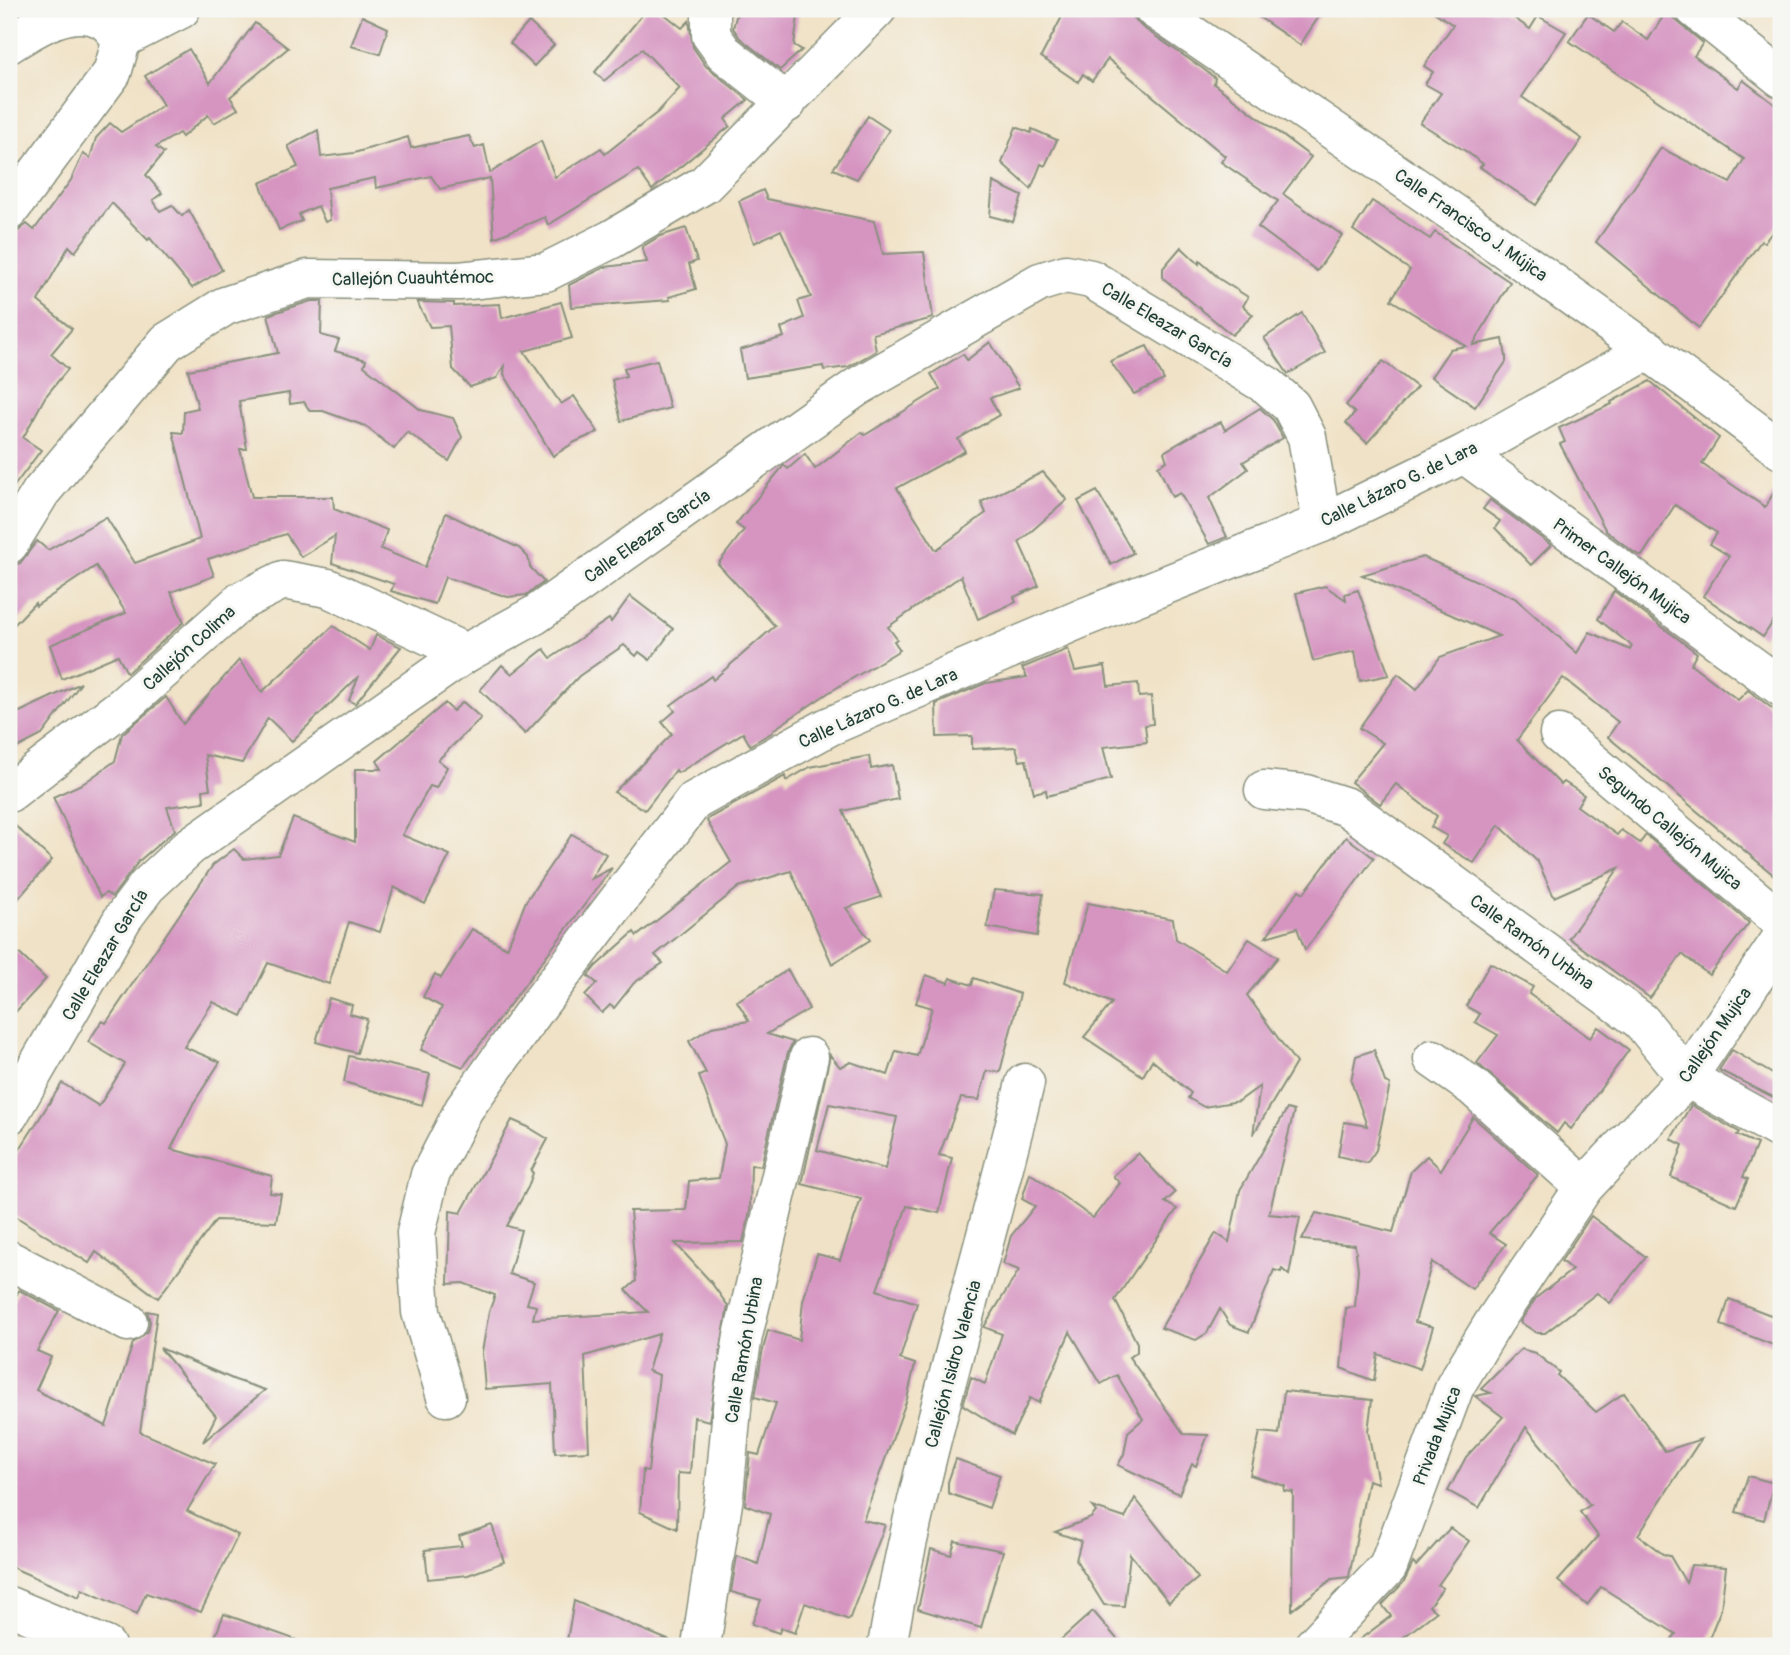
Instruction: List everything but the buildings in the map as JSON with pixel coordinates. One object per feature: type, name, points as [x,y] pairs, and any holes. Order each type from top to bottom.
[{"type":"street","points":[[9,211],[112,73],[122,39],[181,9]]},
{"type":"street","points":[[711,9],[711,35],[724,53],[787,103]]},
{"type":"street","name":"Callejón Cuauhtémoc","points":[[9,544],[41,492],[167,342],[225,306],[308,279],[459,281],[546,272],[612,239],[705,184],[877,9]]},
{"type":"street","name":"Calle Francisco J. Mújica","points":[[1154,9],[1400,175],[1649,349],[1781,450]]},
{"type":"street","points":[[1695,9],[1781,78]]},
{"type":"street","points":[[9,44],[40,25],[74,14],[103,19],[122,39]]},
{"type":"street","name":"Calle Eleazar García","points":[[9,1115],[123,918],[147,886],[189,846],[466,653],[535,615],[857,387],[1040,282],[1066,274],[1091,279],[1268,386],[1291,406],[1307,437],[1322,523]]},
{"type":"street","name":"Calle Lázaro G. de Lara","points":[[446,1397],[421,1312],[416,1233],[430,1175],[464,1109],[643,866],[694,802],[828,727],[1085,617],[1322,523],[1464,454],[1649,349]]},
{"type":"street","name":"Primer Callejón Mujica","points":[[1464,454],[1781,687]]},
{"type":"street","name":"Callejón Colima","points":[[9,793],[124,705],[241,601],[283,580],[328,587],[466,653]]},
{"type":"street","name":"Segundo Callejón Mujica","points":[[1559,734],[1781,921]]},
{"type":"street","name":"Calle Ramón Urbina","points":[[1264,790],[1306,793],[1348,807],[1640,1021],[1688,1078],[1781,1130]]},
{"type":"street","name":"Callejón Mujica","points":[[1584,1186],[1688,1078],[1781,939]]},
{"type":"street","name":"Calle Ramón Urbina","points":[[701,1646],[724,1496],[733,1396],[743,1336],[809,1057]]},
{"type":"street","points":[[1433,1059],[1473,1087],[1584,1186]]},
{"type":"street","name":"Callejón Isidro Valencia","points":[[887,1646],[904,1548],[996,1206],[1025,1083]]},
{"type":"street","name":"Privada Mujica","points":[[1313,1646],[1388,1567],[1455,1386],[1584,1186]]},
{"type":"street","points":[[9,1260],[128,1322]]},
{"type":"street","points":[[9,1606],[106,1646]]}]
